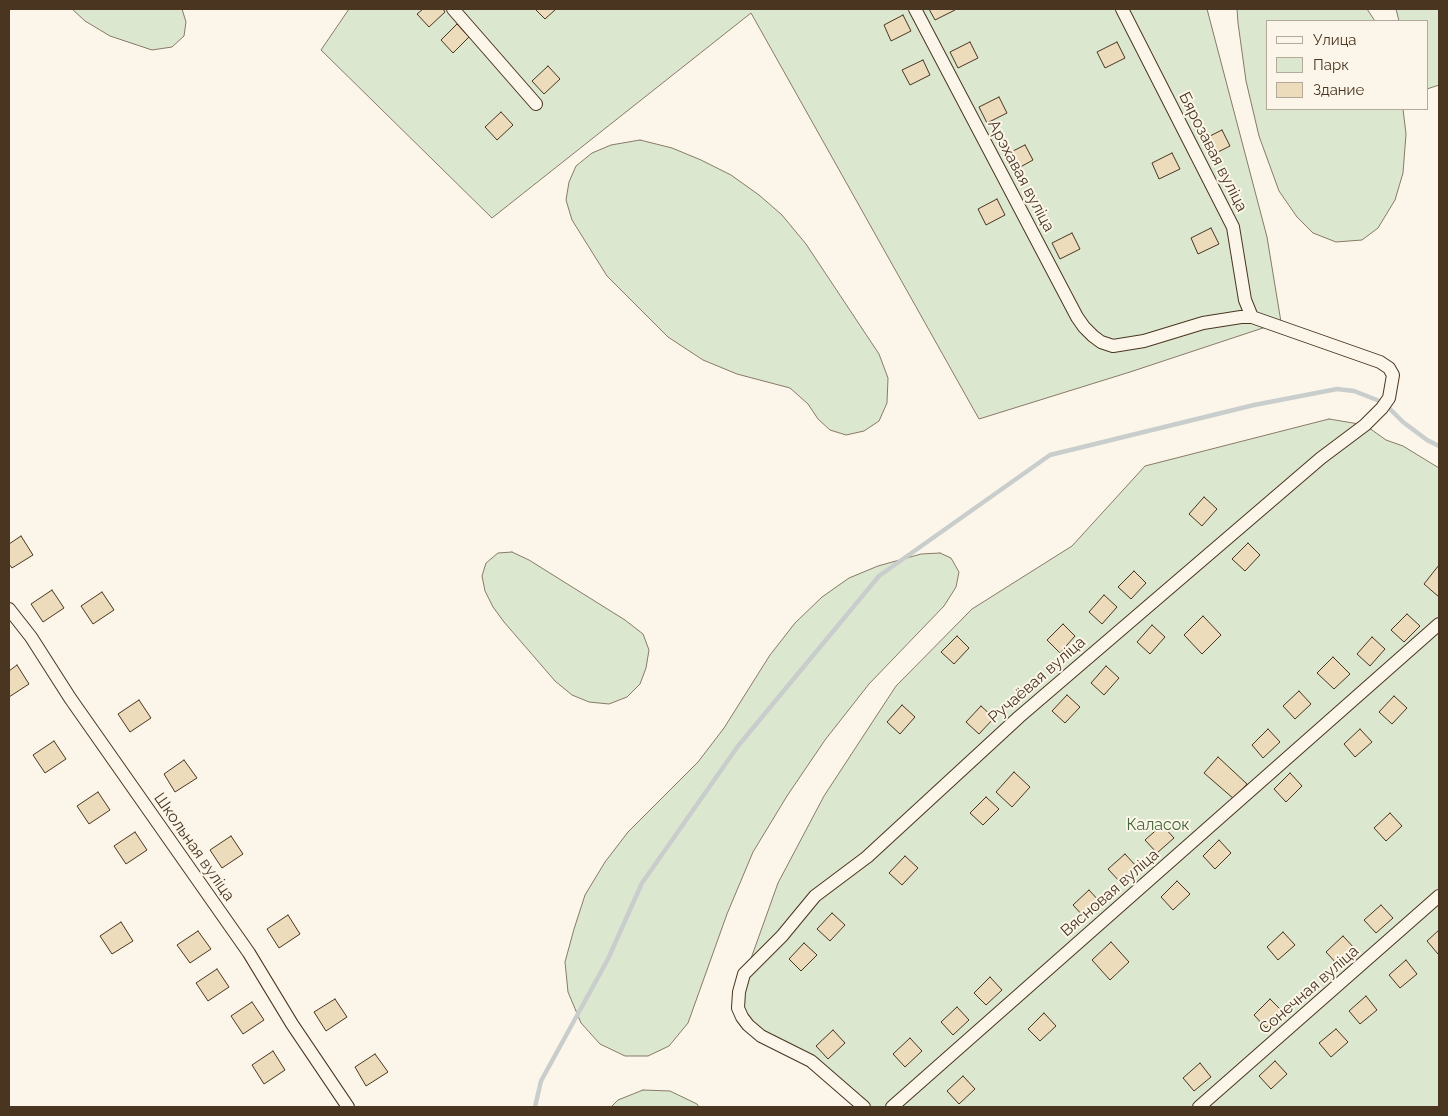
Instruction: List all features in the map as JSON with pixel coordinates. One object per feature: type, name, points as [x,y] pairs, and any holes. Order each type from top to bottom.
[{"type":"street","points":[[453,9],[536,104]]},
{"type":"street","name":"Арэхавая вуліца","points":[[915,9],[1084,328],[1102,342],[1113,346],[1144,341],[1203,323],[1252,317]]},
{"type":"street","name":"Бярозавая вуліца","points":[[1122,9],[1232,227],[1245,300],[1252,317]]},
{"type":"street","name":"Ручаёвая вуліца","points":[[864,1107],[810,1061],[761,1036],[748,1025],[738,1008],[739,992],[744,974],[772,947],[815,896],[867,857],[1019,716],[1321,458],[1365,425],[1386,403],[1393,375],[1389,368],[1380,362],[1252,317]]},
{"type":"street","name":"Школьная вуліца","points":[[9,609],[31,637],[70,698],[248,952],[292,1024],[348,1107]]},
{"type":"street","name":"Вясновая вуліца","points":[[892,1107],[1439,624]]},
{"type":"street","name":"Сонечная вуліца","points":[[1199,1107],[1439,896]]},
{"type":"green space","points":[[72,9],[182,9],[186,22],[184,36],[172,47],[152,50],[110,36],[85,21]]},
{"type":"green space","points":[[349,9],[1207,9],[1267,237],[1281,322],[979,419],[751,13],[492,218],[321,50]]},
{"type":"green space","points":[[1237,9],[1367,9],[1374,20],[1266,20],[1266,110],[1403,110],[1406,134],[1403,173],[1395,200],[1378,228],[1362,240],[1336,242],[1313,233],[1297,217],[1279,191],[1259,136],[1246,81]]},
{"type":"green space","points":[[1396,9],[1439,9],[1439,85],[1428,89],[1428,20],[1399,20]]},
{"type":"green space","points":[[640,140],[672,148],[731,175],[759,195],[782,215],[806,244],[879,354],[888,378],[887,403],[879,421],[864,431],[846,435],[830,430],[818,419],[808,404],[790,388],[737,374],[703,360],[668,337],[607,276],[572,220],[566,200],[569,182],[576,166],[592,153],[611,145]]},
{"type":"green space","name":"Каласок","points":[[1329,419],[1365,425],[1386,440],[1403,446],[1439,468],[1439,1107],[864,1107],[820,1068],[748,1025],[739,992],[778,883],[824,796],[896,686],[972,609],[1072,546],[1145,466]]},
{"type":"green space","points":[[512,552],[529,560],[625,620],[643,634],[649,650],[646,668],[640,684],[627,697],[609,704],[589,702],[572,695],[555,681],[504,622],[493,607],[485,591],[482,576],[486,563],[498,553]]},
{"type":"green space","points":[[940,553],[951,558],[959,572],[956,587],[944,606],[869,684],[825,740],[787,796],[753,852],[727,914],[688,1023],[669,1046],[648,1056],[625,1056],[600,1044],[581,1023],[568,992],[565,962],[585,895],[605,862],[628,832],[698,762],[724,728],[770,655],[795,623],[822,597],[849,578],[878,566],[921,554]]},
{"type":"green space","points":[[643,1090],[670,1091],[697,1104],[699,1107],[611,1107],[618,1100]]},
{"type":"building","points":[[423,9],[443,9],[445,12],[429,27],[417,14]]},
{"type":"building","points":[[535,9],[556,9],[545,19]]},
{"type":"building","points":[[929,9],[954,9],[955,10],[935,20]]},
{"type":"building","points":[[903,15],[911,31],[891,41],[884,25]]},
{"type":"building","points":[[457,24],[469,37],[453,53],[441,40]]},
{"type":"building","points":[[970,42],[978,58],[958,68],[950,52]]},
{"type":"building","points":[[1117,42],[1125,58],[1105,68],[1097,52]]},
{"type":"building","points":[[923,60],[930,75],[910,85],[902,70]]},
{"type":"building","points":[[548,66],[560,79],[544,94],[532,81]]},
{"type":"building","points":[[999,97],[1007,113],[987,123],[979,107]]},
{"type":"building","points":[[501,112],[513,125],[497,140],[485,127]]},
{"type":"building","points":[[1222,130],[1230,146],[1210,156],[1202,140]]},
{"type":"building","points":[[1025,145],[1033,160],[1013,171],[1005,155]]},
{"type":"building","points":[[1172,153],[1180,169],[1159,179],[1152,163]]},
{"type":"building","points":[[997,199],[1005,215],[986,225],[978,209]]},
{"type":"building","points":[[1211,228],[1219,244],[1198,254],[1191,238]]},
{"type":"building","points":[[1072,233],[1080,249],[1060,259],[1052,243]]},
{"type":"building","points":[[1204,497],[1217,509],[1202,526],[1189,514]]},
{"type":"building","points":[[21,536],[33,555],[12,568],[9,564],[9,544]]},
{"type":"building","points":[[1248,543],[1260,555],[1245,571],[1232,559]]},
{"type":"building","points":[[1439,565],[1439,597],[1424,584]]},
{"type":"building","points":[[1134,571],[1146,583],[1131,599],[1118,587]]},
{"type":"building","points":[[52,590],[64,608],[43,622],[31,604]]},
{"type":"building","points":[[102,592],[114,610],[93,624],[81,606]]},
{"type":"building","points":[[1104,595],[1117,607],[1102,624],[1089,612]]},
{"type":"building","points":[[1407,614],[1420,626],[1404,642],[1391,630]]},
{"type":"building","points":[[1203,616],[1221,635],[1202,654],[1184,635]]},
{"type":"building","points":[[1063,624],[1075,636],[1060,653],[1047,640]]},
{"type":"building","points":[[1152,625],[1165,637],[1150,654],[1137,642]]},
{"type":"building","points":[[957,636],[969,648],[954,664],[941,652]]},
{"type":"building","points":[[1372,637],[1385,649],[1370,666],[1357,654]]},
{"type":"building","points":[[1333,657],[1350,674],[1334,689],[1317,673]]},
{"type":"building","points":[[17,665],[29,684],[9,697],[9,671]]},
{"type":"building","points":[[1106,666],[1119,678],[1104,695],[1091,683]]},
{"type":"building","points":[[1299,691],[1311,704],[1295,719],[1283,706]]},
{"type":"building","points":[[1067,695],[1080,707],[1065,723],[1052,711]]},
{"type":"building","points":[[1394,696],[1407,708],[1392,724],[1379,712]]},
{"type":"building","points":[[139,700],[151,718],[130,732],[118,714]]},
{"type":"building","points":[[902,705],[915,717],[900,734],[887,722]]},
{"type":"building","points":[[981,706],[994,718],[979,734],[966,722]]},
{"type":"building","points":[[1268,729],[1280,742],[1263,758],[1252,745]]},
{"type":"building","points":[[1360,729],[1372,742],[1355,757],[1344,744]]},
{"type":"building","points":[[54,741],[66,759],[45,773],[33,755]]},
{"type":"building","points":[[1218,757],[1247,784],[1234,799],[1204,773]]},
{"type":"building","points":[[184,760],[197,778],[175,792],[164,774]]},
{"type":"building","points":[[1014,772],[1030,787],[1012,807],[996,792]]},
{"type":"building","points":[[1290,773],[1302,786],[1286,802],[1274,789]]},
{"type":"building","points":[[98,792],[110,810],[89,824],[77,806]]},
{"type":"building","points":[[986,797],[999,809],[983,825],[970,813]]},
{"type":"building","points":[[1390,813],[1402,826],[1386,841],[1374,828]]},
{"type":"building","points":[[1162,825],[1174,838],[1157,853],[1145,840]]},
{"type":"building","points":[[135,832],[147,850],[126,864],[114,846]]},
{"type":"building","points":[[231,836],[243,854],[222,868],[210,850]]},
{"type":"building","points":[[1219,840],[1231,853],[1215,869],[1203,856]]},
{"type":"building","points":[[1125,854],[1137,867],[1120,882],[1108,869]]},
{"type":"building","points":[[905,856],[918,868],[902,885],[889,873]]},
{"type":"building","points":[[1177,881],[1190,894],[1173,910],[1161,897]]},
{"type":"building","points":[[1089,890],[1101,903],[1085,918],[1073,905]]},
{"type":"building","points":[[1381,905],[1393,918],[1376,933],[1364,920]]},
{"type":"building","points":[[832,913],[845,925],[830,941],[817,929]]},
{"type":"building","points":[[288,915],[300,934],[279,948],[267,929]]},
{"type":"building","points":[[121,922],[133,941],[112,954],[100,936]]},
{"type":"building","points":[[1439,930],[1439,953],[1438,954],[1427,941]]},
{"type":"building","points":[[198,931],[211,949],[190,963],[177,945]]},
{"type":"building","points":[[1283,932],[1295,945],[1278,960],[1267,947]]},
{"type":"building","points":[[1343,936],[1355,949],[1338,965],[1326,952]]},
{"type":"building","points":[[1111,942],[1129,962],[1110,980],[1092,960]]},
{"type":"building","points":[[804,943],[817,955],[801,971],[789,959]]},
{"type":"building","points":[[1406,960],[1417,974],[1400,988],[1389,975]]},
{"type":"building","points":[[217,969],[229,987],[208,1001],[196,983]]},
{"type":"building","points":[[990,977],[1002,990],[986,1005],[974,993]]},
{"type":"building","points":[[1366,996],[1377,1010],[1360,1024],[1349,1011]]},
{"type":"building","points":[[335,999],[347,1017],[326,1031],[314,1012]]},
{"type":"building","points":[[1270,999],[1283,1012],[1266,1028],[1254,1015]]},
{"type":"building","points":[[252,1002],[264,1020],[243,1034],[231,1016]]},
{"type":"building","points":[[957,1007],[969,1020],[953,1035],[941,1022]]},
{"type":"building","points":[[1044,1013],[1056,1026],[1040,1041],[1028,1029]]},
{"type":"building","points":[[1336,1029],[1348,1042],[1331,1057],[1319,1043]]},
{"type":"building","points":[[833,1030],[845,1043],[828,1059],[816,1046]]},
{"type":"building","points":[[910,1038],[922,1051],[905,1067],[893,1054]]},
{"type":"building","points":[[273,1051],[285,1070],[264,1084],[252,1065]]},
{"type":"building","points":[[375,1054],[388,1072],[366,1086],[355,1067]]},
{"type":"building","points":[[1275,1061],[1287,1074],[1271,1089],[1259,1076]]},
{"type":"building","points":[[1200,1063],[1211,1077],[1194,1091],[1183,1078]]},
{"type":"building","points":[[963,1076],[975,1089],[959,1104],[947,1091]]},
{"type":"waterway","points":[[535,1107],[541,1081],[608,959],[642,883],[738,746],[879,576],[1050,455],[1254,405],[1337,389],[1354,391],[1377,400],[1427,440],[1439,446]]}]
